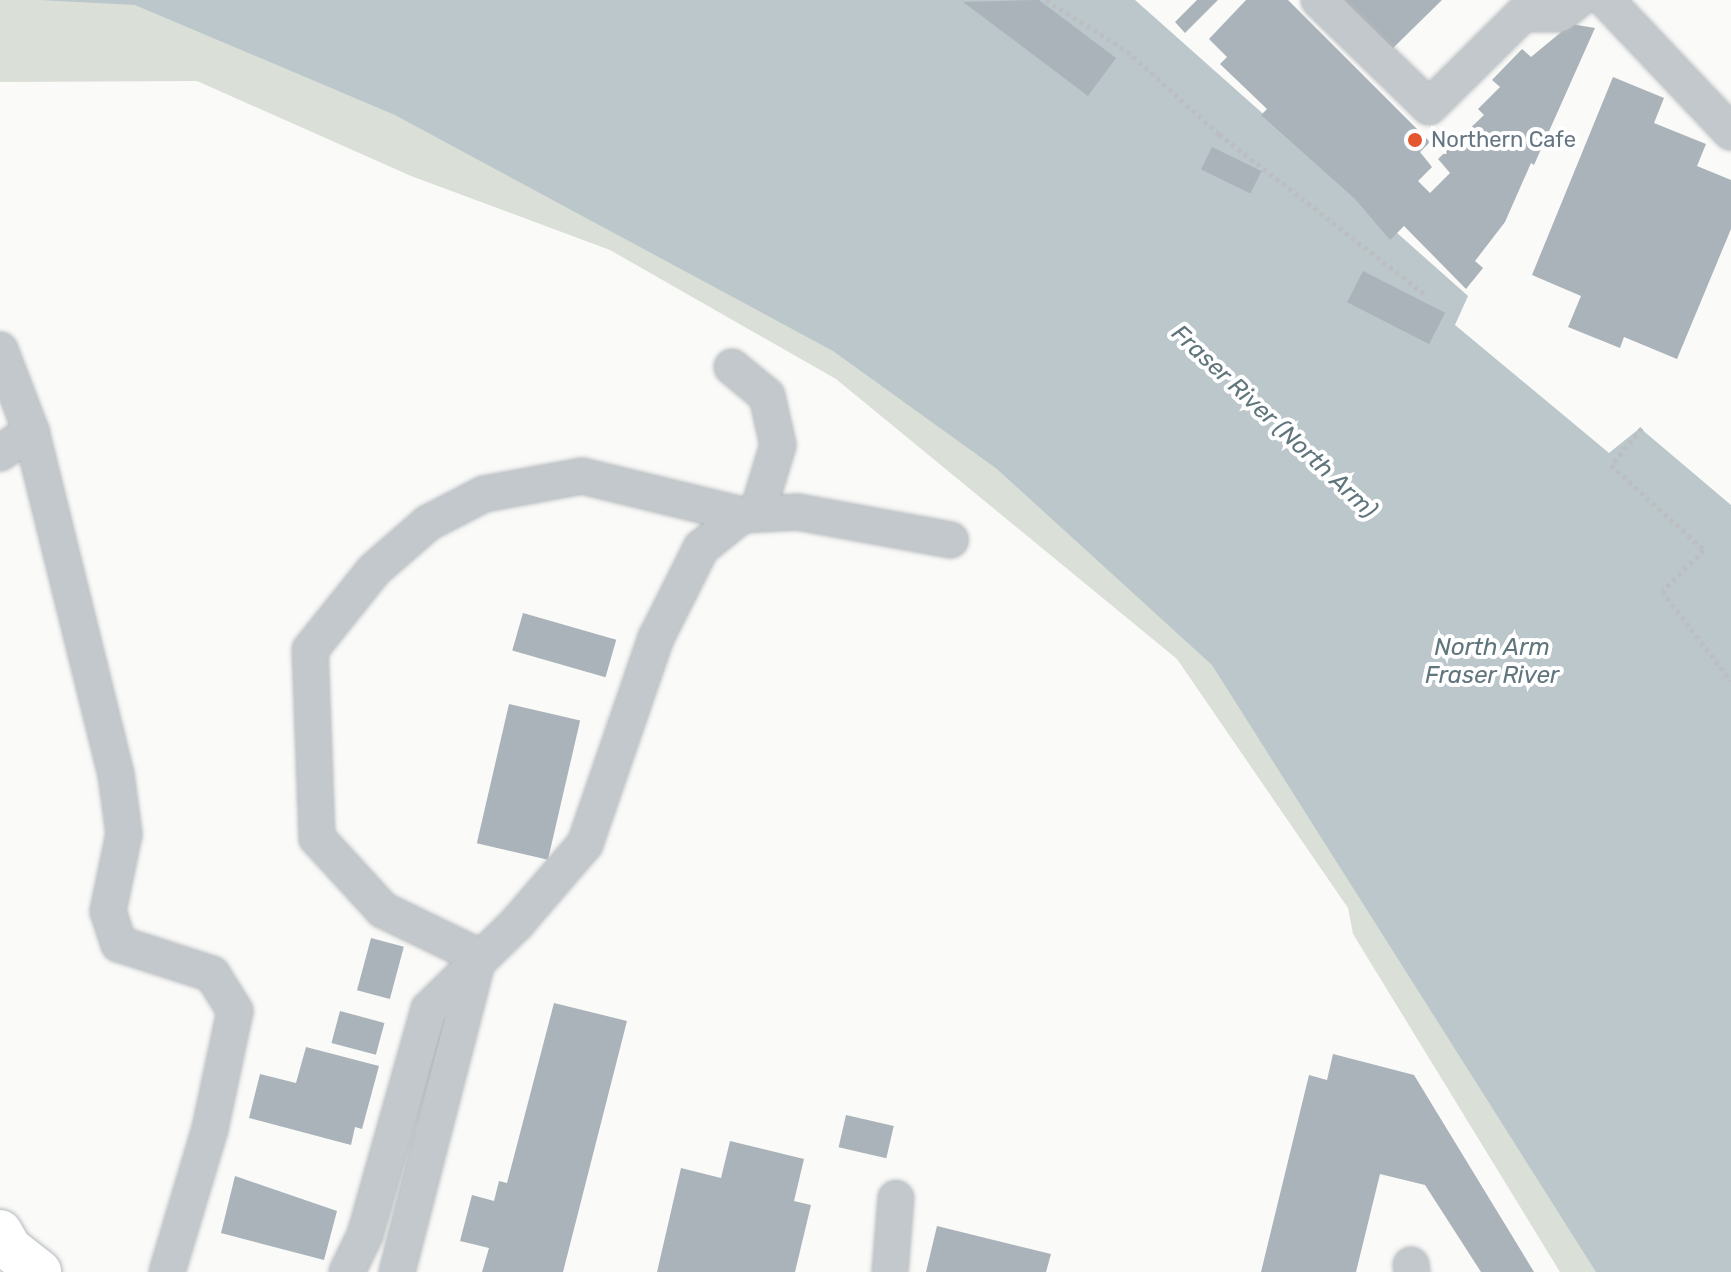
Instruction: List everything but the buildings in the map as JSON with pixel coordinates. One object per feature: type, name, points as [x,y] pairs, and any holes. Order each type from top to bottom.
[{"type":"highway","points":[[0,1232],[10,1249],[39,1272]]},
{"type":"street","points":[[1319,0],[1429,107],[1523,14],[1560,14],[1578,0]]},
{"type":"street","points":[[1606,0],[1731,132]]},
{"type":"street","points":[[0,350],[31,431],[116,774],[124,834],[108,911],[119,944],[212,974],[235,1011],[210,1129],[167,1272]]},
{"type":"street","points":[[347,1272],[365,1235],[429,1009],[478,956],[517,923],[585,844],[656,638],[701,548],[750,514],[778,445],[767,396],[732,367]]},
{"type":"street","points":[[0,453],[31,431]]},
{"type":"street","points":[[478,956],[383,910],[317,838],[310,650],[374,570],[428,523],[484,494],[582,476],[750,514],[798,512],[950,540]]},
{"type":"street","points":[[397,1272],[478,956]]},
{"type":"street","points":[[890,1272],[896,1198]]},
{"type":"street","points":[[0,1269],[12,1272]]},
{"type":"path","points":[[1046,0],[1127,51],[1219,134],[1427,296]]},
{"type":"path","points":[[1642,428],[1611,465],[1704,550],[1662,591],[1731,681]]},
{"type":"shaded area","points":[[0,0],[250,0],[1109,510],[1715,1272],[1560,1272],[1353,934],[1348,908],[1177,659],[836,379],[610,250],[411,176],[197,81],[0,82]]},
{"type":"water","name":"North Arm Fraser River","points":[[40,0],[1135,0],[1468,296],[1455,325],[1609,453],[1640,428],[1731,505],[1731,1272],[1596,1272],[1212,665],[997,469],[833,351],[395,115],[135,5]]},
{"type":"place","name":"Northern Cafe","points":[[1415,140]]},
{"type":"water label","name":"Fraser River (North Arm)","points":[[1274,422]]}]
